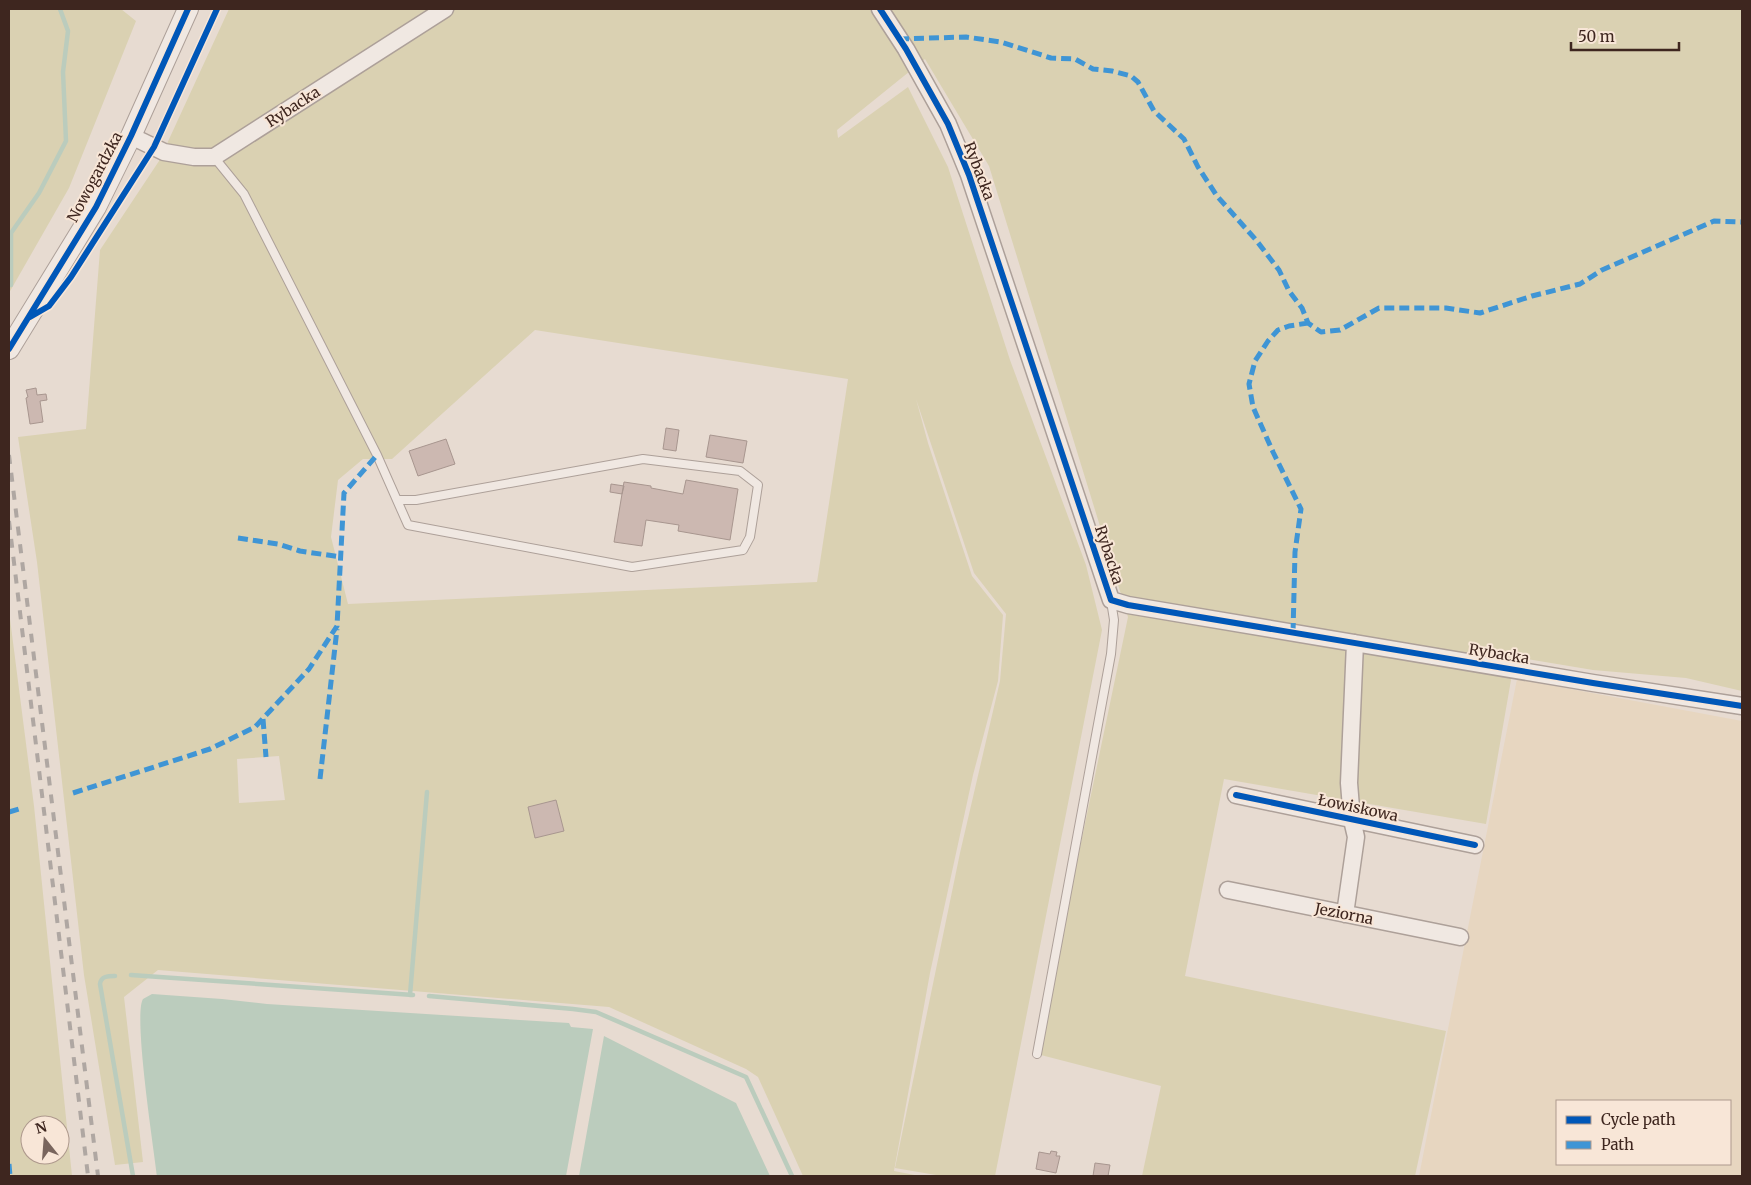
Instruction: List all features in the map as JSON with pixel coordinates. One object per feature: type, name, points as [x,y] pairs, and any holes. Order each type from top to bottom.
[{"type":"street","name":"Nowogardzka","points":[[9,349],[96,207],[131,136],[188,9]]},
{"type":"street","name":"Rybacka","points":[[214,158],[445,9]]},
{"type":"street","name":"Rybacka","points":[[880,9],[906,49],[948,124],[969,175],[1111,600],[1354,643],[1742,706]]},
{"type":"street","points":[[131,136],[164,152],[214,158]]},
{"type":"street","points":[[1345,914],[1356,837],[1352,820],[1350,783],[1354,643]]},
{"type":"street","name":"Łowiskowa","points":[[1236,795],[1475,845]]},
{"type":"street","name":"Jeziorna","points":[[1228,890],[1460,937]]},
{"type":"lane","points":[[214,158],[244,194],[378,455],[397,500],[408,525],[632,567],[743,550],[750,537],[758,485],[740,471],[644,458],[416,500],[397,500]]},
{"type":"lane","points":[[1037,1054],[1111,654],[1114,620],[1111,600]]},
{"type":"shaded area","points":[[9,9],[121,9],[136,21],[69,188],[9,293]]},
{"type":"shaded area","points":[[229,9],[1742,9],[1742,691],[1686,678],[1593,670],[1515,657],[1486,824],[1224,779],[1185,976],[1446,1031],[1415,1176],[1142,1176],[1161,1086],[1037,1054],[1128,617],[989,166],[925,59],[837,130],[838,138],[908,87],[948,167],[1010,360],[1086,565],[1102,630],[995,1176],[942,1176],[895,1168],[960,853],[1000,681],[1006,614],[974,573],[916,399],[928,443],[972,576],[1003,615],[998,681],[973,775],[930,973],[894,1171],[920,1176],[803,1176],[758,1077],[746,1069],[609,1007],[158,970],[124,997],[143,1162],[115,1165],[84,975],[37,562],[18,437],[86,429],[100,250],[159,161]],"holes":[[[535,330],[848,379],[817,582],[348,604],[331,537],[338,480],[363,459],[392,459]],[[279,756],[285,800],[239,803],[237,759]]]},
{"type":"shaded area","points":[[9,611],[34,806],[66,1115],[20,1115],[20,1165],[70,1165],[70,1157],[72,1176],[9,1176]]},
{"type":"shaded area","points":[[1517,679],[1742,721],[1742,1176],[1419,1176]]},
{"type":"shaded area","points":[[152,994],[267,1004],[569,1023],[571,1027],[593,1029],[566,1176],[157,1176],[145,1083],[141,1030],[143,999]]},
{"type":"shaded area","points":[[604,1036],[736,1103],[770,1176],[579,1176]]},
{"type":"building","points":[[36,388],[37,395],[46,394],[47,400],[40,401],[43,422],[30,424],[26,390]]},
{"type":"building","points":[[666,428],[679,430],[676,451],[663,449]]},
{"type":"building","points":[[710,435],[747,441],[743,463],[706,457]]},
{"type":"building","points":[[446,439],[455,464],[418,476],[409,451]]},
{"type":"building","points":[[686,480],[738,489],[730,540],[678,531],[679,525],[646,520],[642,546],[614,542],[624,482],[683,494]]},
{"type":"building","points":[[611,484],[624,486],[622,494],[610,492]]},
{"type":"building","points":[[556,800],[564,831],[535,838],[528,807]]},
{"type":"building","points":[[1051,1151],[1057,1152],[1056,1156],[1060,1156],[1056,1173],[1036,1169],[1039,1152],[1050,1154]]},
{"type":"building","points":[[1095,1163],[1110,1165],[1108,1176],[1093,1176]]},
{"type":"waterway","points":[[9,285],[11,285],[11,233],[39,193],[66,141],[63,72],[68,31],[60,9]]},
{"type":"waterway","points":[[410,995],[427,792]]},
{"type":"waterway","points":[[131,975],[413,995]]},
{"type":"waterway","points":[[115,976],[103,978],[100,984],[133,1176]]},
{"type":"waterway","points":[[429,996],[596,1012],[746,1077],[792,1176]]},
{"type":"railway","points":[[9,455],[98,1176]]},
{"type":"railway","points":[[9,521],[88,1176]]},
{"type":"marked path","points":[[899,39],[966,37],[1001,42],[1051,58],[1075,59],[1093,69],[1131,76],[1138,82],[1154,111],[1184,139],[1198,167],[1217,196],[1256,240],[1279,270],[1289,291],[1302,308],[1308,323],[1321,332],[1340,330],[1379,308],[1446,308],[1480,313],[1532,296],[1580,284],[1602,270],[1714,221],[1742,222]]},
{"type":"marked path","points":[[1293,633],[1295,552],[1301,509],[1253,407],[1249,384],[1255,361],[1278,330],[1308,323]]},
{"type":"marked path","points":[[73,793],[210,749],[255,727],[309,669],[337,626],[344,493],[377,455]]},
{"type":"marked path","points":[[238,538],[278,544],[300,551],[341,557]]},
{"type":"marked path","points":[[320,779],[337,629]]},
{"type":"marked path","points":[[263,719],[266,757]]},
{"type":"marked path","points":[[9,812],[19,809]]},
{"type":"marked path","points":[[9,1164],[10,1176]]},
{"type":"cycle path","points":[[9,349],[96,207],[131,136],[188,9]]},
{"type":"cycle path","points":[[30,317],[49,306],[71,277],[154,147],[217,9]]},
{"type":"cycle path","points":[[880,9],[906,49],[948,124],[969,175],[1111,600],[1128,605],[1742,706]]},
{"type":"cycle path","points":[[1236,795],[1475,845]]}]
